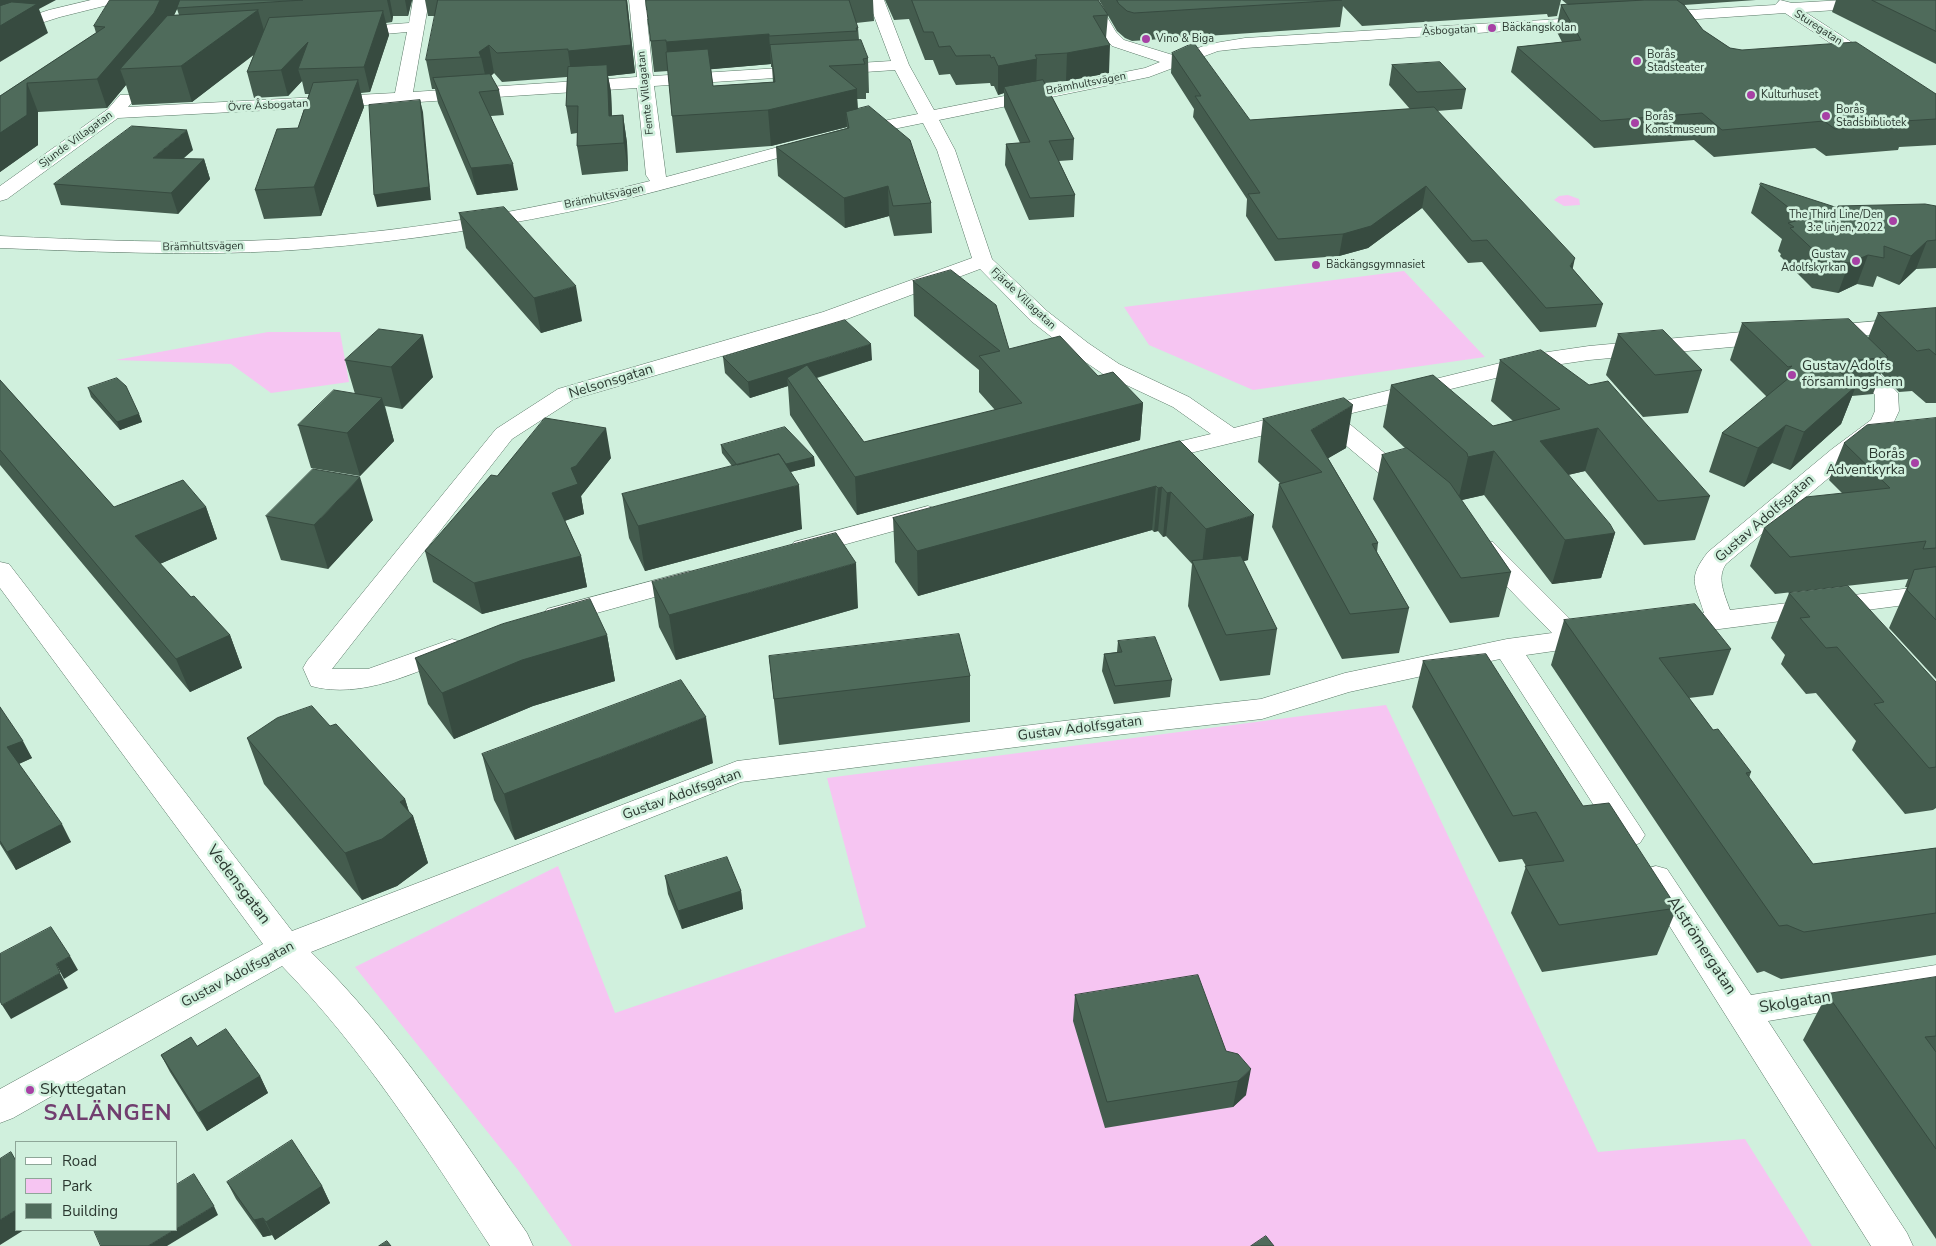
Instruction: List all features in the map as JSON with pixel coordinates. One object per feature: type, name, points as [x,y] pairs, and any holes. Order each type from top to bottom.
[{"type":"street","points":[[0,31],[64,11],[111,0]]},
{"type":"street","points":[[404,98],[420,0]]},
{"type":"street","name":"Fjärde Villagatan","points":[[870,0],[946,150],[983,261],[1039,316],[1080,348],[1111,368],[1181,402],[1229,435]]},
{"type":"street","points":[[1089,0],[1110,35],[1118,44],[1186,58]]},
{"type":"street","points":[[1635,19],[1782,4],[1915,0]]},
{"type":"street","name":"Sturegatan","points":[[1782,4],[1936,105]]},
{"type":"street","points":[[637,7],[696,11]]},
{"type":"street","name":"Femte Villagatan","points":[[637,7],[655,175],[662,184]]},
{"type":"street","points":[[1562,10],[1578,23]]},
{"type":"street","points":[[1344,19],[1360,36]]},
{"type":"street","name":"Åsbogatan","points":[[1186,58],[1216,47],[1245,43],[1606,21]]},
{"type":"street","points":[[339,32],[416,27]]},
{"type":"street","name":"Brämhultsvägen","points":[[0,242],[182,248],[310,243],[446,227],[603,198],[835,137],[928,115],[1149,72],[1186,58]]},
{"type":"street","name":"Övre Åsbogatan","points":[[114,113],[404,98],[901,64]]},
{"type":"street","name":"Sjunde Villagatan","points":[[0,196],[114,113],[137,85]]},
{"type":"street","name":"Nelsonsgatan","points":[[470,641],[371,678],[341,680],[320,678],[317,668],[504,434],[566,394],[831,317],[983,261]]},
{"type":"street","points":[[1126,462],[1321,412],[1541,360],[1700,341],[1936,322]]},
{"type":"street","name":"Gustav Adolfsgatan","points":[[1720,620],[1708,582],[1708,570],[1732,546],[1841,454],[1881,424],[1887,411],[1886,394],[1827,332]]},
{"type":"street","points":[[1321,412],[1428,501]]},
{"type":"street","points":[[786,553],[948,509]]},
{"type":"street","points":[[1466,533],[1517,579],[1574,639]]},
{"type":"street","name":"Vedensgatan","points":[[0,570],[285,948],[329,992],[408,1090],[513,1246]]},
{"type":"street","points":[[532,622],[709,574]]},
{"type":"street","points":[[1652,629],[1936,593]]},
{"type":"street","name":"Gustav Adolfsgatan","points":[[0,1107],[285,948],[737,772],[1080,729],[1262,709],[1345,683],[1507,648],[1623,633]]},
{"type":"street","name":"Alströmergatan","points":[[1507,648],[1743,1011],[1892,1246]]},
{"type":"street","name":"Skolgatan","points":[[1743,1011],[1936,979]]},
{"type":"green space","points":[[1568,195],[1579,199],[1580,205],[1564,206],[1554,200],[1559,196]]},
{"type":"green space","points":[[1404,271],[1485,357],[1253,390],[1149,345],[1124,307]]},
{"type":"green space","points":[[268,332],[340,332],[349,382],[271,393],[231,364],[116,360]]},
{"type":"green space","points":[[1386,705],[1598,1152],[1745,1139],[1812,1246],[572,1246],[518,1170],[355,967],[558,866],[615,1013],[866,927],[827,778]]},
{"type":"building","points":[[110,0],[160,0],[154,13],[97,79],[27,83],[27,115],[0,133],[0,96],[105,27],[94,26]]},
{"type":"building","points":[[180,0],[303,0],[177,8]]},
{"type":"building","points":[[438,0],[626,0],[631,45],[568,51],[568,49],[497,53],[489,45],[479,52],[481,57],[426,60]]},
{"type":"building","points":[[646,0],[849,0],[858,28],[856,28],[857,31],[769,36],[769,34],[666,42],[666,40],[651,41]]},
{"type":"building","points":[[912,0],[1098,0],[1108,15],[1093,16],[1110,45],[1067,53],[1035,55],[1037,59],[998,66],[994,57],[991,58],[990,55],[956,56],[950,46],[939,47],[933,32],[924,32]]},
{"type":"building","points":[[1117,0],[1342,0],[1134,13],[1127,11]]},
{"type":"building","points":[[1677,0],[1684,5],[1703,30],[1730,48],[1742,50],[1856,42],[1936,94],[1936,119],[1904,121],[1908,124],[1835,129],[1824,121],[1722,130],[1702,113],[1601,121],[1517,47],[1581,40],[1561,5]]},
{"type":"building","points":[[1872,0],[1936,0],[1936,31]]},
{"type":"building","points":[[12,2],[37,4],[0,26],[0,6]]},
{"type":"building","points":[[258,10],[181,66],[120,69],[167,16]]},
{"type":"building","points":[[383,11],[364,67],[298,69],[308,42],[281,70],[247,72],[269,18]]},
{"type":"building","points":[[861,40],[868,58],[863,59],[865,64],[829,66],[857,89],[768,110],[672,116],[666,52],[708,49],[713,86],[775,82],[770,45]]},
{"type":"building","points":[[1194,43],[1250,120],[1434,107],[1575,258],[1570,266],[1603,304],[1546,308],[1487,240],[1472,241],[1426,186],[1371,226],[1343,234],[1278,239],[1248,194],[1260,193],[1195,96],[1201,96],[1172,53]]},
{"type":"building","points":[[1440,62],[1466,89],[1417,92],[1392,65]]},
{"type":"building","points":[[607,65],[609,116],[623,115],[624,143],[577,146],[578,106],[566,106],[568,67]]},
{"type":"building","points":[[490,74],[499,90],[479,92],[513,164],[471,168],[433,78]]},
{"type":"building","points":[[358,80],[314,187],[255,190],[277,129],[298,128],[313,83]]},
{"type":"building","points":[[1043,80],[1074,139],[1049,141],[1075,195],[1030,198],[1006,144],[1030,142],[1004,87]]},
{"type":"building","points":[[420,100],[429,187],[374,195],[369,105]]},
{"type":"building","points":[[869,106],[910,140],[931,203],[893,206],[888,186],[844,198],[776,147],[849,128],[846,112]]},
{"type":"building","points":[[132,126],[187,130],[153,158],[204,159],[171,193],[54,184]]},
{"type":"building","points":[[1761,183],[1838,208],[1838,206],[1925,204],[1936,206],[1936,240],[1927,241],[1911,256],[1884,246],[1884,258],[1868,255],[1849,263],[1823,259],[1790,228],[1794,227],[1788,223],[1803,219],[1760,185]]},
{"type":"building","points":[[504,207],[576,286],[534,298],[459,213]]},
{"type":"building","points":[[951,270],[996,305],[1009,349],[1060,336],[1098,376],[1113,372],[1143,403],[855,477],[787,378],[807,365],[864,442],[1022,403],[979,356],[1000,351],[913,281]]},
{"type":"building","points":[[1936,308],[1936,355],[1929,349],[1917,351],[1878,313]]},
{"type":"building","points":[[1849,319],[1888,357],[1830,363],[1856,386],[1804,432],[1786,425],[1758,448],[1722,433],[1790,377],[1785,372],[1792,366],[1788,367],[1742,323]]},
{"type":"building","points":[[845,320],[871,344],[748,382],[723,357]]},
{"type":"building","points":[[379,329],[423,335],[391,367],[345,360]]},
{"type":"building","points":[[1663,330],[1702,370],[1655,375],[1618,334]]},
{"type":"building","points":[[1541,350],[1589,385],[1608,381],[1710,496],[1658,501],[1598,428],[1540,441],[1610,524],[1615,533],[1565,540],[1494,451],[1468,457],[1467,453],[1391,385],[1433,375],[1493,426],[1560,409],[1500,360]]},
{"type":"building","points":[[117,378],[126,386],[139,414],[117,422],[88,388]]},
{"type":"building","points":[[0,380],[114,507],[183,480],[206,507],[135,536],[191,597],[194,596],[230,635],[176,659],[0,450]]},
{"type":"building","points":[[334,390],[382,398],[347,433],[298,425]]},
{"type":"building","points":[[1344,398],[1353,405],[1311,430],[1378,543],[1372,544],[1409,608],[1350,614],[1279,484],[1322,472],[1263,419]]},
{"type":"building","points":[[545,418],[606,428],[576,466],[571,468],[578,484],[552,493],[581,556],[474,583],[425,551],[491,475],[497,476]]},
{"type":"building","points":[[1936,418],[1936,548],[1923,549],[1926,541],[1790,557],[1764,528],[1806,497],[1890,488],[1844,443],[1867,425]]},
{"type":"building","points":[[785,427],[814,457],[786,464],[779,454],[737,465],[721,445]]},
{"type":"building","points":[[1180,441],[1254,515],[1206,529],[1171,492],[1167,493],[1162,487],[1158,488],[1156,486],[917,551],[893,518]]},
{"type":"building","points":[[1407,448],[1450,483],[1511,572],[1461,578],[1382,455]]},
{"type":"building","points":[[779,454],[799,485],[638,526],[622,494]]},
{"type":"building","points":[[313,469],[360,477],[314,525],[266,516]]},
{"type":"building","points":[[836,533],[856,563],[669,615],[652,582]]},
{"type":"building","points":[[1241,556],[1277,629],[1226,635],[1192,561]]},
{"type":"building","points":[[1936,567],[1936,620],[1907,590],[1914,570]]},
{"type":"building","points":[[1848,586],[1936,682],[1936,767],[1929,768],[1874,704],[1884,702],[1837,647],[1826,648],[1800,618],[1810,617],[1789,593]]},
{"type":"building","points":[[590,599],[607,635],[522,660],[442,693],[415,658],[502,624]]},
{"type":"building","points":[[1695,604],[1731,649],[1659,658],[1713,730],[1718,729],[1751,772],[1746,773],[1813,864],[1936,848],[1936,913],[1804,932],[1787,925],[1779,926],[1564,620]]},
{"type":"building","points":[[959,634],[970,676],[774,699],[769,656]]},
{"type":"building","points":[[1155,637],[1172,680],[1115,686],[1104,654],[1122,652],[1118,641]]},
{"type":"building","points":[[1486,654],[1583,806],[1609,803],[1677,908],[1559,925],[1525,866],[1564,861],[1536,812],[1513,816],[1423,661]]},
{"type":"building","points":[[681,680],[706,717],[504,794],[482,754]]},
{"type":"building","points":[[312,706],[330,726],[336,724],[405,799],[400,802],[413,816],[382,839],[345,853],[247,738],[277,718]]},
{"type":"building","points":[[0,707],[23,741],[7,747],[62,824],[7,852],[0,841]]},
{"type":"building","points":[[727,857],[741,891],[678,911],[665,876]]},
{"type":"building","points":[[51,927],[70,956],[56,964],[60,973],[2,1005],[0,1001],[0,954]]},
{"type":"building","points":[[1198,975],[1226,1051],[1238,1054],[1251,1069],[1238,1081],[1107,1102],[1075,995]]},
{"type":"building","points":[[1936,977],[1936,1036],[1925,1037],[1936,1052],[1936,1149],[1827,994]]},
{"type":"building","points":[[226,1029],[260,1076],[198,1113],[161,1055],[191,1037],[197,1046]]},
{"type":"building","points":[[292,1140],[322,1186],[266,1222],[263,1218],[254,1220],[227,1182]]},
{"type":"building","points":[[11,1152],[15,1159],[15,1211],[0,1220],[0,1159]]},
{"type":"building","points":[[194,1174],[214,1206],[178,1228],[178,1184]]},
{"type":"building","points":[[94,1231],[172,1231],[148,1246],[101,1246]]},
{"type":"building","points":[[1266,1236],[1274,1246],[1251,1246]]},
{"type":"building","points":[[387,1241],[391,1246],[379,1246]]},
{"type":"place","name":"Bäckängskolan","points":[[1492,28]]},
{"type":"place","name":"Vino & Biga","points":[[1146,39]]},
{"type":"place","name":"Borås Stadsteater","points":[[1637,61]]},
{"type":"place","name":"Kulturhuset","points":[[1751,95]]},
{"type":"place","name":"Borås Stadsbibliotek","points":[[1826,116]]},
{"type":"place","name":"Borås Konstmuseum","points":[[1635,123]]},
{"type":"place","name":"The Third Line/Den 3:e linjen, 2022","points":[[1893,221]]},
{"type":"place","name":"Gustav Adolfskyrkan","points":[[1856,261]]},
{"type":"place","name":"Bäckängsgymnasiet","points":[[1316,265]]},
{"type":"place","name":"Gustav Adolfs församlingshem","points":[[1792,375]]},
{"type":"place","name":"Borås Adventkyrka","points":[[1915,463]]},
{"type":"place","name":"Skyttegatan","points":[[30,1090]]},
{"type":"district","name":"SALÄNGEN","points":[[108,1115]]}]
